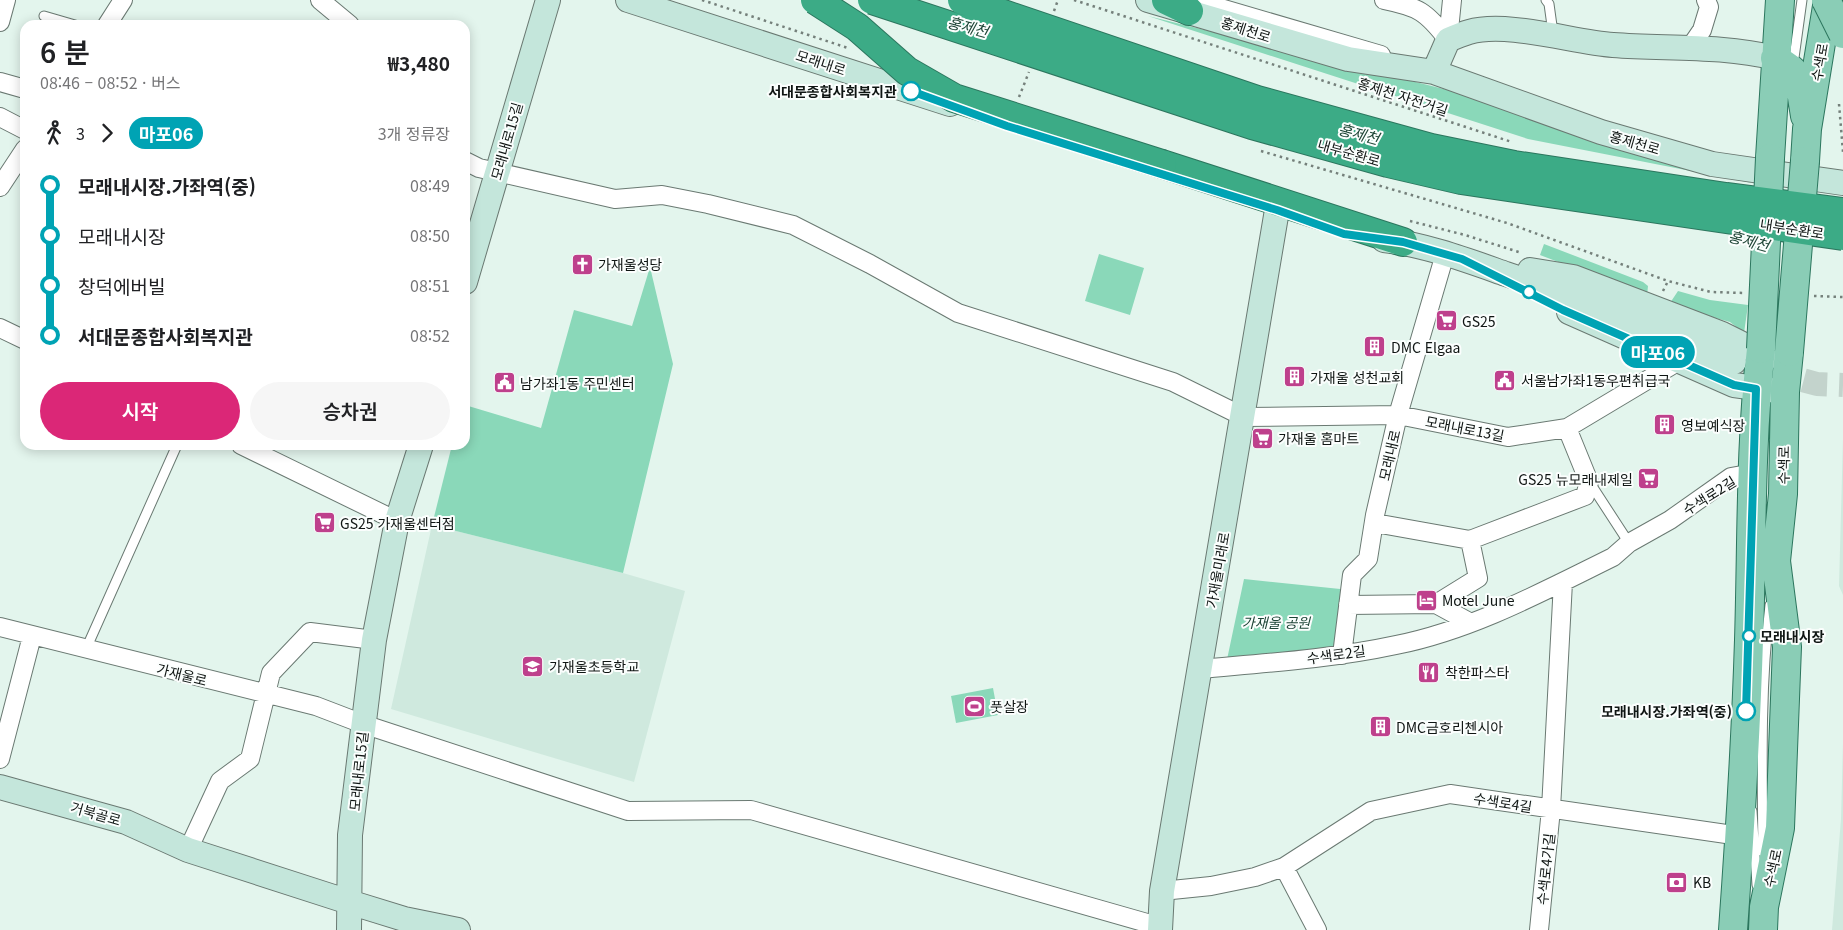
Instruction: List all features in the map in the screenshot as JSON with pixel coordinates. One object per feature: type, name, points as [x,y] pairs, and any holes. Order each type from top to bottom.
[{"type":"highway","points":[[815,0],[858,27],[907,71],[954,98],[1403,242]]},
{"type":"highway","name":"내부순환로","points":[[872,0],[1252,125],[1388,163],[1461,180],[1843,236]]},
{"type":"highway","name":"내부순환로","points":[[962,0],[1257,100],[1431,148],[1514,165],[1726,197],[1843,212]]},
{"type":"main road","name":"모래내로15길","points":[[470,265],[548,0]]},
{"type":"main road","name":"모래내로","points":[[628,0],[941,101],[1007,126],[1277,210],[1344,234],[1403,242],[1453,256],[1567,295],[1734,362]]},
{"type":"main road","name":"홍제천로","points":[[1148,0],[1183,4],[1348,59],[1434,72],[1601,132],[1712,164],[1843,183]]},
{"type":"main road","name":"수색로","points":[[1733,930],[1744,749],[1756,389],[1760,351],[1770,158],[1784,64],[1780,0]]},
{"type":"main road","points":[[1827,0],[1843,34]]},
{"type":"main road","name":"수색로","points":[[1761,922],[1780,828],[1787,647],[1776,561],[1783,494],[1785,392],[1807,129],[1827,0]]},
{"type":"main road","points":[[1434,72],[1448,40],[1470,31],[1492,29],[1553,35],[1610,45],[1748,51],[1784,64],[1801,90],[1807,129]]},
{"type":"main road","name":"가재울미래로","points":[[1160,929],[1162,890],[1244,417],[1277,210]]},
{"type":"main road","points":[[1453,256],[1573,277],[1722,334],[1760,351],[1789,356]]},
{"type":"main road","points":[[1453,256],[1563,310],[1734,385],[1785,392]]},
{"type":"main road","points":[[1709,373],[1722,371],[1730,361],[1731,348],[1722,334]]},
{"type":"main road","name":"모래내로15길","points":[[349,902],[350,835],[374,640],[397,521],[419,450]]},
{"type":"main road","name":"거북골로","points":[[0,788],[126,822],[188,850],[349,902]]},
{"type":"main road","points":[[349,930],[349,902],[395,924],[458,930]]},
{"type":"street","points":[[0,22],[6,0]]},
{"type":"street","points":[[110,20],[121,0]]},
{"type":"street","points":[[320,0],[344,20]]},
{"type":"street","points":[[1384,0],[1414,6],[1433,20],[1448,40]]},
{"type":"street","points":[[1448,40],[1452,0]]},
{"type":"street","points":[[1689,48],[1702,30],[1709,6],[1706,0]]},
{"type":"street","points":[[0,82],[20,88]]},
{"type":"street","points":[[0,117],[20,127]]},
{"type":"street","points":[[0,187],[20,157]]},
{"type":"street","points":[[470,164],[479,168],[615,200],[662,196],[708,204],[793,225],[870,264],[958,313],[1173,382],[1244,417]]},
{"type":"street","name":"모래내로","points":[[1342,654],[1352,575],[1368,559],[1374,522],[1398,415],[1453,256]]},
{"type":"street","points":[[0,328],[20,338]]},
{"type":"street","name":"모래내로13길","points":[[1244,417],[1398,415],[1508,437],[1567,428],[1679,361]]},
{"type":"street","points":[[1374,522],[1470,540],[1585,496],[1590,482],[1567,428]]},
{"type":"street","points":[[251,450],[397,521]]},
{"type":"street","name":"수색로2길","points":[[1200,670],[1342,654],[1397,645],[1469,622],[1563,582],[1613,557],[1629,543],[1670,520],[1731,477],[1753,473]]},
{"type":"street","points":[[1436,604],[1478,578],[1470,540]]},
{"type":"street","points":[[1551,809],[1563,582]]},
{"type":"street","points":[[1348,605],[1436,604],[1469,622]]},
{"type":"street","name":"가재울로","points":[[0,627],[316,706],[363,724],[628,811],[751,810],[1160,929]]},
{"type":"street","points":[[188,850],[220,780],[250,759],[271,673],[310,632],[374,640]]},
{"type":"street","points":[[0,759],[32,636]]},
{"type":"street","name":"수색로4길","points":[[1162,890],[1220,884],[1255,877],[1284,868],[1371,811],[1450,794],[1740,836]]},
{"type":"street","name":"수색로4가길","points":[[1539,930],[1551,809]]},
{"type":"street","points":[[1284,868],[1317,930]]},
{"type":"lane","points":[[1546,0],[1549,4],[1553,35]]},
{"type":"lane","name":"수색로","points":[[1784,64],[1802,0]]},
{"type":"lane","points":[[44,16],[58,20]]},
{"type":"lane","points":[[86,649],[175,450]]},
{"type":"lane","points":[[1590,482],[1629,543]]},
{"type":"lane","points":[[1744,749],[1755,829],[1761,922]]},
{"type":"path","name":"홍제천 자전거길","points":[[1074,0],[1518,144]]},
{"type":"path","points":[[1839,104],[1843,152]]},
{"type":"path","points":[[1831,296],[1843,297]]},
{"type":"shaded area","points":[[1843,439],[1843,595],[1839,586]]},
{"type":"shaded area","name":"가재울초등학교","points":[[432,525],[623,573],[685,591],[634,782],[391,709]]},
{"type":"shaded area","points":[[1843,743],[1843,930],[1832,930],[1841,819]]},
{"type":"green space","points":[[1148,16],[1456,92],[1721,175],[1757,184],[1528,139]]},
{"type":"green space","points":[[1544,244],[1643,282],[1648,286],[1647,296],[1540,255]]},
{"type":"green space","points":[[1099,254],[1144,268],[1130,315],[1085,301]]},
{"type":"green space","points":[[650,267],[673,364],[623,573],[432,525],[451,450],[470,450],[470,407],[541,428],[574,310],[632,326]]},
{"type":"green space","points":[[1678,291],[1710,300],[1748,305],[1744,333],[1730,322],[1672,306],[1670,303]]},
{"type":"green space","name":"가재울 공원","points":[[1244,579],[1350,590],[1338,655],[1225,669]]},
{"type":"green space","name":"풋살장","points":[[993,688],[998,715],[956,723],[951,696]]},
{"type":"tunnel","points":[[1734,362],[1817,384],[1843,385]]},
{"type":"bus line","name":"마포06","points":[[911,91],[1007,126],[1277,210],[1344,234],[1403,242],[1462,259],[1563,310],[1734,385],[1756,389],[1746,711]]},
{"type":"place","name":"서대문종합사회복지관","points":[[911,91]]},
{"type":"place","name":"가재울성당","points":[[582,264]]},
{"type":"place","name":"GS25","points":[[1446,321]]},
{"type":"place","name":"DMC Elgaa","points":[[1375,347]]},
{"type":"place","name":"가재울 성천교회","points":[[1294,377]]},
{"type":"place","name":"서울남가좌1동우편취급국","points":[[1505,380]]},
{"type":"place","name":"남가좌1동 주민센터","points":[[504,383]]},
{"type":"place","name":"영보예식장","points":[[1665,425]]},
{"type":"place","name":"가재울 홈마트","points":[[1262,438]]},
{"type":"place","name":"GS25 뉴모래내제일","points":[[1649,479]]},
{"type":"place","name":"GS25 가재울센터점","points":[[324,523]]},
{"type":"place","name":"Motel June","points":[[1426,600]]},
{"type":"place","name":"모래내시장","points":[[1749,636]]},
{"type":"place","name":"가재울초등학교","points":[[533,666]]},
{"type":"place","name":"착한파스타","points":[[1429,672]]},
{"type":"place","name":"풋살장","points":[[974,706]]},
{"type":"place","name":"모래내시장.가좌역(중)","points":[[1746,711]]},
{"type":"place","name":"DMC금호리첸시아","points":[[1380,727]]},
{"type":"place","name":"KB","points":[[1677,882]]},
{"type":"water label","name":"홍제천","points":[[968,26]]},
{"type":"water label","name":"홍제천","points":[[1359,133]]},
{"type":"water label","name":"홍제천","points":[[1749,240]]}]
